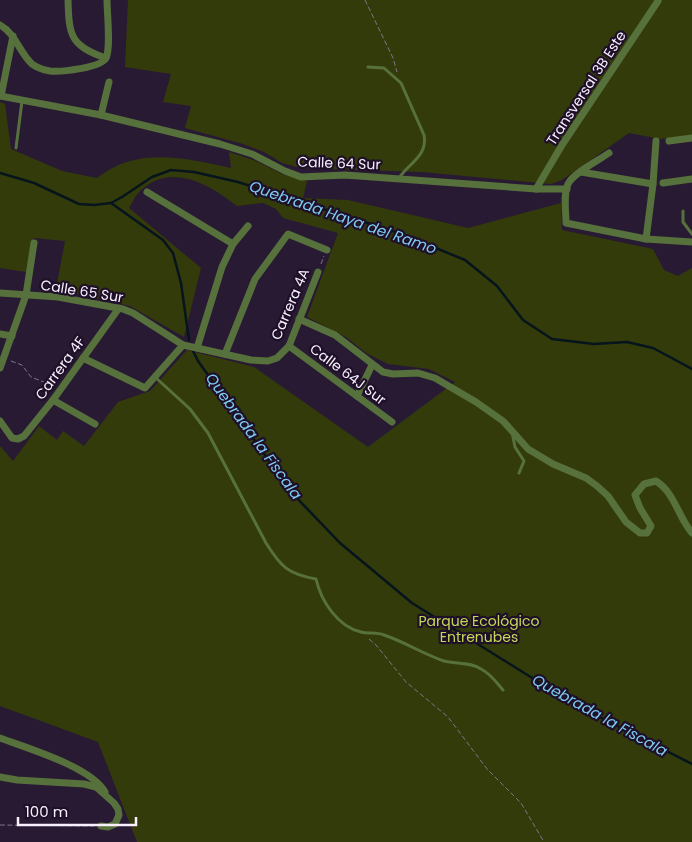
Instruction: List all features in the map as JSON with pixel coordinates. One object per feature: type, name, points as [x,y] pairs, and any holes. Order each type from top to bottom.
[{"type":"street","points":[[68,0],[69,26],[72,37],[88,50],[106,58]]},
{"type":"street","points":[[0,25],[13,36],[28,59],[36,66],[45,70],[72,69],[100,64],[106,58],[108,48],[107,0]]},
{"type":"street","name":"Transversal 3B Este","points":[[536,189],[562,145],[658,1]]},
{"type":"street","points":[[1,96],[13,36]]},
{"type":"street","points":[[101,115],[110,82]]},
{"type":"street","name":"Calle 64 Sur","points":[[1,96],[101,115],[220,144],[265,160],[284,171],[301,177],[345,174],[536,189],[567,189]]},
{"type":"street","points":[[669,141],[692,138]]},
{"type":"street","points":[[646,239],[656,141]]},
{"type":"street","points":[[609,153],[574,176],[568,184],[566,223],[646,239],[692,242]]},
{"type":"street","points":[[581,172],[653,184]]},
{"type":"street","points":[[663,183],[692,179]]},
{"type":"street","points":[[147,192],[233,244]]},
{"type":"street","points":[[197,348],[222,267],[233,244],[248,226]]},
{"type":"street","points":[[225,354],[255,279],[288,234],[327,250]]},
{"type":"street","points":[[0,368],[26,295],[34,243]]},
{"type":"street","name":"Carrera 4A","points":[[268,361],[277,358],[289,346],[318,272]]},
{"type":"street","name":"Calle 65 Sur","points":[[0,293],[58,297],[119,308],[133,313],[183,344],[259,362],[268,361]]},
{"type":"street","name":"Carrera 4F","points":[[0,421],[12,438],[18,440],[24,436],[54,400],[119,308]]},
{"type":"street","points":[[299,319],[335,336],[383,372],[393,374],[418,373],[449,385],[497,416],[528,449],[553,464],[586,478],[597,486],[608,496],[626,522],[640,533],[648,533],[651,526],[640,508],[636,495],[644,484],[656,481],[661,484],[670,496],[692,533]]},
{"type":"street","points":[[0,334],[12,336]]},
{"type":"street","points":[[84,358],[145,388],[183,344]]},
{"type":"street","name":"Calle 64J Sur","points":[[289,346],[392,422]]},
{"type":"street","points":[[357,396],[372,365]]},
{"type":"street","points":[[54,400],[95,424]]},
{"type":"street","points":[[0,738],[61,760],[98,783],[107,796]]},
{"type":"street","points":[[0,778],[84,784],[96,787],[118,808],[119,815],[115,824],[108,827],[101,826]]},
{"type":"lane","points":[[368,67],[384,68],[401,83],[424,136],[425,143],[419,157],[403,171],[399,178]]},
{"type":"lane","points":[[16,148],[22,101]]},
{"type":"lane","points":[[683,211],[683,222],[692,234]]},
{"type":"lane","points":[[155,377],[190,409],[208,432],[277,561],[294,574],[316,579],[324,599],[333,613],[345,624],[361,632],[381,634],[404,642],[421,652],[446,661],[480,667],[503,690]]},
{"type":"lane","points":[[512,432],[515,447],[524,462],[519,473]]},
{"type":"path","points":[[365,0],[393,58],[401,83]]},
{"type":"path","name":"Carrera 4A","points":[[318,272],[327,250]]},
{"type":"path","points":[[4,359],[22,365],[32,377],[62,389]]},
{"type":"path","points":[[361,632],[376,645],[406,682],[448,717],[487,769],[520,803],[544,842]]},
{"type":"path","points":[[0,825],[101,826]]},
{"type":"green space","points":[[128,0],[692,0],[692,135],[660,139],[629,133],[562,180],[551,184],[422,172],[301,168],[282,163],[264,152],[243,144],[185,128],[191,106],[163,102],[171,74],[125,67]]},
{"type":"green space","name":"Parque Ecológico Entrenubes","points":[[0,102],[5,104],[11,149],[62,171],[97,178],[112,168],[128,162],[162,157],[179,158],[231,168],[229,152],[256,161],[282,174],[307,181],[303,198],[348,200],[468,228],[561,203],[562,230],[653,249],[664,270],[678,276],[692,268],[692,842],[137,842],[98,742],[0,706],[0,446],[13,461],[39,426],[57,440],[63,431],[84,446],[118,402],[150,391],[187,350],[254,367],[368,447],[455,382],[429,369],[388,364],[366,353],[346,337],[307,317],[338,233],[283,218],[276,209],[263,203],[237,206],[214,190],[189,179],[163,178],[151,183],[138,194],[129,208],[201,268],[184,337],[130,306],[56,289],[65,241],[34,238],[26,272],[0,268]]},
{"type":"waterway","name":"Quebrada Haya del Ramo","points":[[0,173],[34,183],[79,204],[94,205],[111,203],[152,177],[171,170],[194,172],[238,182],[399,233],[465,260],[497,286],[523,320],[552,339],[594,344],[627,342],[653,348],[692,369]]},
{"type":"waterway","name":"Quebrada la Fiscala","points":[[111,203],[163,240],[173,253],[181,283],[189,340]]},
{"type":"waterway","name":"Quebrada la Fiscala","points":[[193,351],[198,361],[292,493],[340,543],[412,603],[574,704],[692,764]]}]
